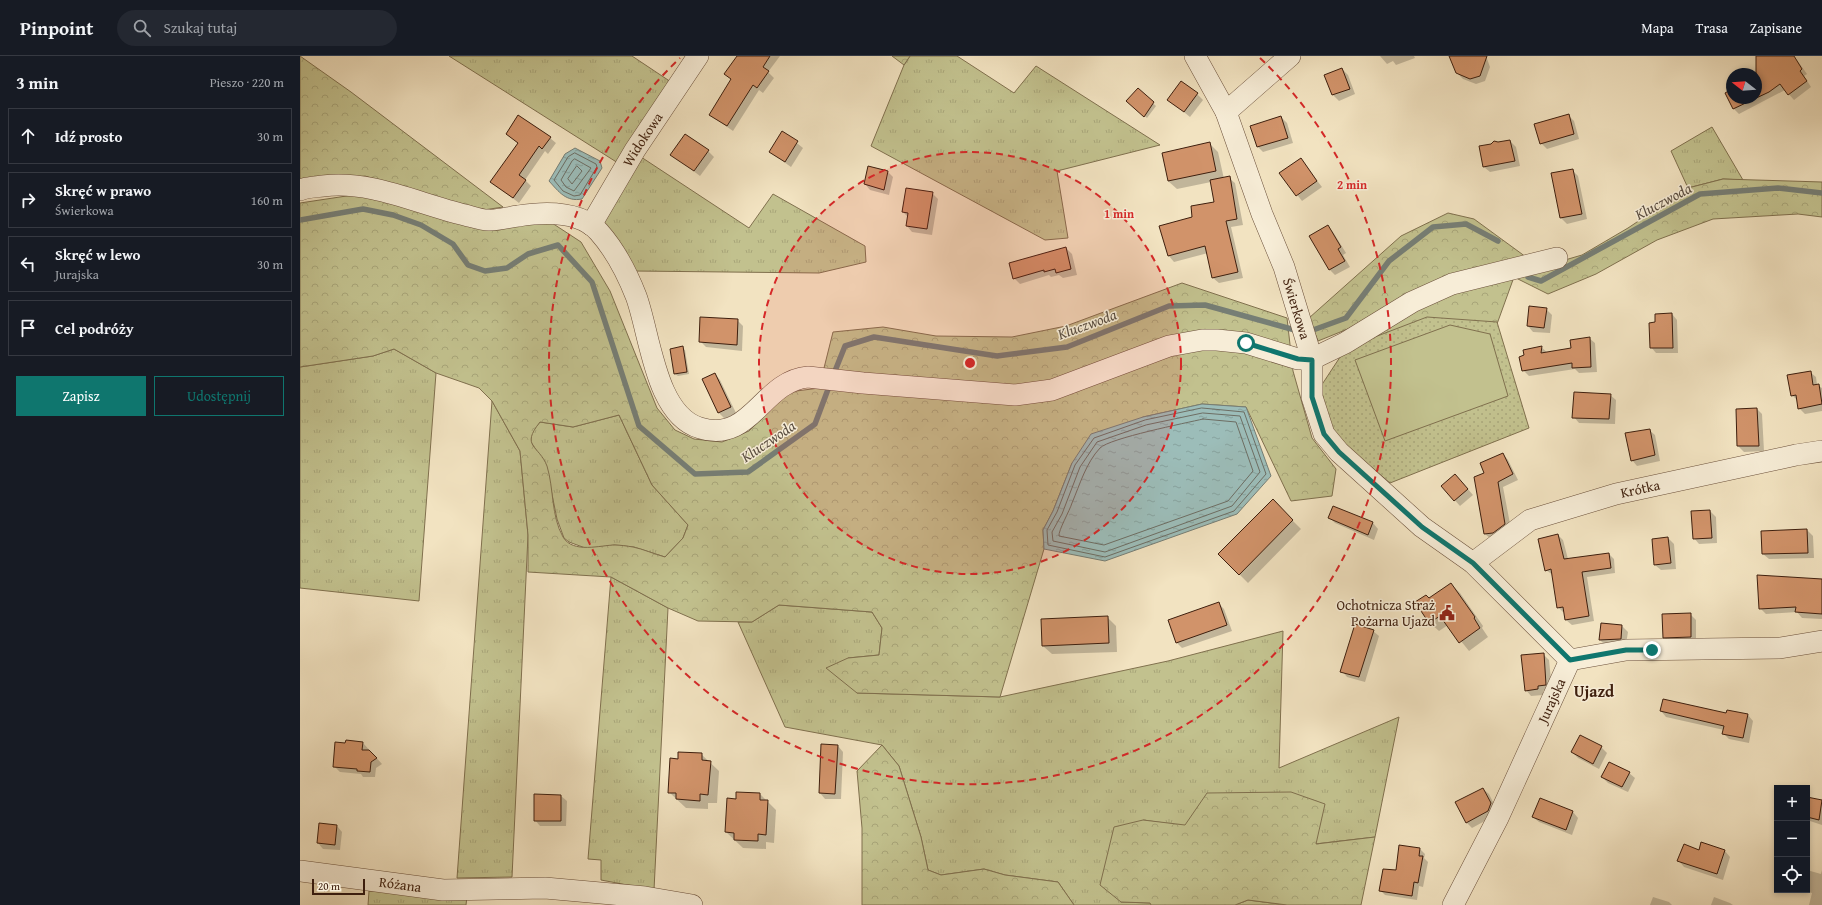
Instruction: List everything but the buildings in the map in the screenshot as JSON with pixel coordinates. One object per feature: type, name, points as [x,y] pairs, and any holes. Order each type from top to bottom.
[{"type":"street","name":"Widokowa","points":[[591,224],[635,150],[698,56]]},
{"type":"street","name":"Świerkowa","points":[[1195,56],[1226,112],[1262,214],[1284,267],[1312,360],[1312,397],[1324,434],[1339,452],[1422,527],[1473,563],[1570,660]]},
{"type":"street","points":[[1226,112],[1290,56]]},
{"type":"street","points":[[300,190],[336,185],[378,189],[489,221],[547,214],[570,216],[591,224],[606,242],[627,276],[636,297],[652,357],[669,403],[682,419],[691,424],[701,429],[720,431],[740,425],[750,418],[778,388],[799,378],[823,378],[996,394],[1034,394],[1052,390],[1168,346],[1202,340],[1246,343],[1298,359],[1312,360],[1345,343],[1412,302],[1452,284],[1557,258]]},
{"type":"street","name":"Krótka","points":[[1473,563],[1530,520],[1616,494],[1782,458],[1822,451]]},
{"type":"street","points":[[1570,660],[1626,650],[1780,648],[1822,642]]},
{"type":"street","name":"Jurajska","points":[[1453,905],[1498,818],[1570,660]]},
{"type":"street","name":"Różana","points":[[300,871],[444,890],[545,888],[645,897],[692,905]]},
{"type":"green space","points":[[300,56],[351,92],[503,207],[477,211],[365,176],[300,185]]},
{"type":"green space","points":[[449,56],[632,56],[671,82],[618,163]]},
{"type":"green space","points":[[892,56],[910,56],[904,65]]},
{"type":"green space","points":[[910,56],[957,56],[1014,93],[1036,66],[1160,145],[1057,171],[1068,238],[1045,240],[871,146],[904,65]]},
{"type":"green space","points":[[1712,127],[1743,180],[1723,179],[1688,188],[1671,151]]},
{"type":"green space","points":[[638,155],[749,228],[773,194],[865,246],[866,262],[819,273],[634,271],[604,226],[604,206]]},
{"type":"green space","points":[[1723,179],[1822,182],[1822,217],[1798,214],[1713,219],[1657,240],[1596,274],[1548,294],[1514,277],[1497,324],[1346,348],[1421,302],[1582,255],[1628,228],[1688,188]]},
{"type":"green space","points":[[353,195],[552,223],[581,242],[610,291],[657,408],[675,430],[694,439],[722,442],[749,431],[789,392],[819,388],[833,332],[883,327],[936,336],[1012,337],[1066,326],[1182,283],[1287,318],[1293,371],[1312,438],[1336,469],[1332,496],[1291,501],[1246,407],[1202,404],[1143,417],[1072,463],[1053,511],[1043,530],[1044,549],[1000,697],[857,693],[826,668],[848,658],[879,655],[882,628],[872,612],[779,605],[752,622],[698,621],[668,608],[611,577],[528,572],[528,535],[520,451],[492,401],[479,388],[436,373],[394,349],[373,356],[300,367],[300,203]],"holes":[[[619,415],[652,485],[688,525],[683,538],[665,557],[637,548],[624,546],[615,545],[580,547],[573,545],[563,537],[559,529],[556,520],[547,466],[544,459],[533,446],[531,441],[534,430],[540,422],[573,427]]]},
{"type":"green space","points":[[1448,213],[1474,219],[1526,257],[1318,341],[1309,318],[1401,236]]},
{"type":"green space","points":[[1427,317],[1497,322],[1529,428],[1390,483],[1337,438],[1326,414],[1321,386],[1346,348]]},
{"type":"green space","points":[[1450,325],[1490,334],[1508,396],[1385,441],[1355,360]]},
{"type":"green space","points":[[394,349],[436,373],[419,601],[300,588],[300,367],[373,356]]},
{"type":"green space","points":[[492,401],[520,451],[528,535],[512,877],[457,878]]},
{"type":"green space","points":[[619,415],[652,485],[688,525],[683,538],[665,557],[634,547],[614,545],[588,549],[569,542],[564,538],[557,519],[546,465],[531,442],[531,433],[540,422],[573,427]]},
{"type":"green space","points":[[611,577],[668,608],[654,890],[601,880],[601,860],[588,859]]},
{"type":"green space","points":[[779,605],[872,612],[882,628],[879,655],[848,658],[857,693],[1000,697],[1168,661],[1283,631],[1279,768],[1399,717],[1375,837],[1315,844],[1143,820],[1121,902],[1151,903],[1151,905],[1074,905],[1058,882],[1005,875],[984,869],[941,875],[928,870],[921,837],[899,766],[882,745],[785,727],[738,622],[752,622]]},
{"type":"green space","points":[[882,745],[899,766],[921,837],[928,870],[941,875],[984,869],[1005,875],[1058,882],[1074,905],[862,905],[862,828],[857,771]]},
{"type":"green space","points":[[1291,792],[1325,804],[1316,844],[1375,837],[1361,905],[1287,905],[1248,900],[1235,905],[1151,905],[1150,903],[1121,902],[1100,885],[1114,827],[1143,820],[1185,825],[1207,793]]},
{"type":"green space","points":[[369,891],[467,896],[466,905],[368,905]]},
{"type":"green space","points":[[1248,900],[1287,905],[1235,905]]},
{"type":"water","points":[[575,148],[600,161],[602,168],[582,199],[576,200],[567,198],[549,181],[565,154]]},
{"type":"water","points":[[1202,404],[1246,407],[1271,476],[1237,514],[1105,561],[1044,549],[1043,530],[1053,511],[1072,463],[1091,434],[1143,417]]},
{"type":"waterway","name":"Kluczwoda","points":[[1528,277],[1541,281],[1700,194],[1778,188],[1822,193]]},
{"type":"waterway","name":"Kluczwoda","points":[[300,220],[363,209],[393,215],[421,225],[453,244],[468,265],[485,271],[507,268],[528,254],[558,245],[592,282],[639,426],[695,474],[748,472],[815,424],[830,384]]},
{"type":"waterway","name":"Kluczwoda","points":[[1313,330],[1346,318],[1389,261],[1433,227],[1466,224],[1498,241]]},
{"type":"waterway","name":"Kluczwoda","points":[[833,376],[845,346],[874,337],[997,356],[1067,347],[1169,306],[1205,305],[1295,330]]},
{"type":"place","name":"Ochotnicza Straż Pożarna Ujazd","points":[[1447,613]]},
{"type":"district","name":"Ujazd","points":[[1594,691]]},
{"type":"route","points":[[1246,343],[1298,359],[1312,360],[1312,397],[1324,434],[1339,452],[1422,527],[1473,563],[1570,660],[1626,650],[1652,650]]}]
